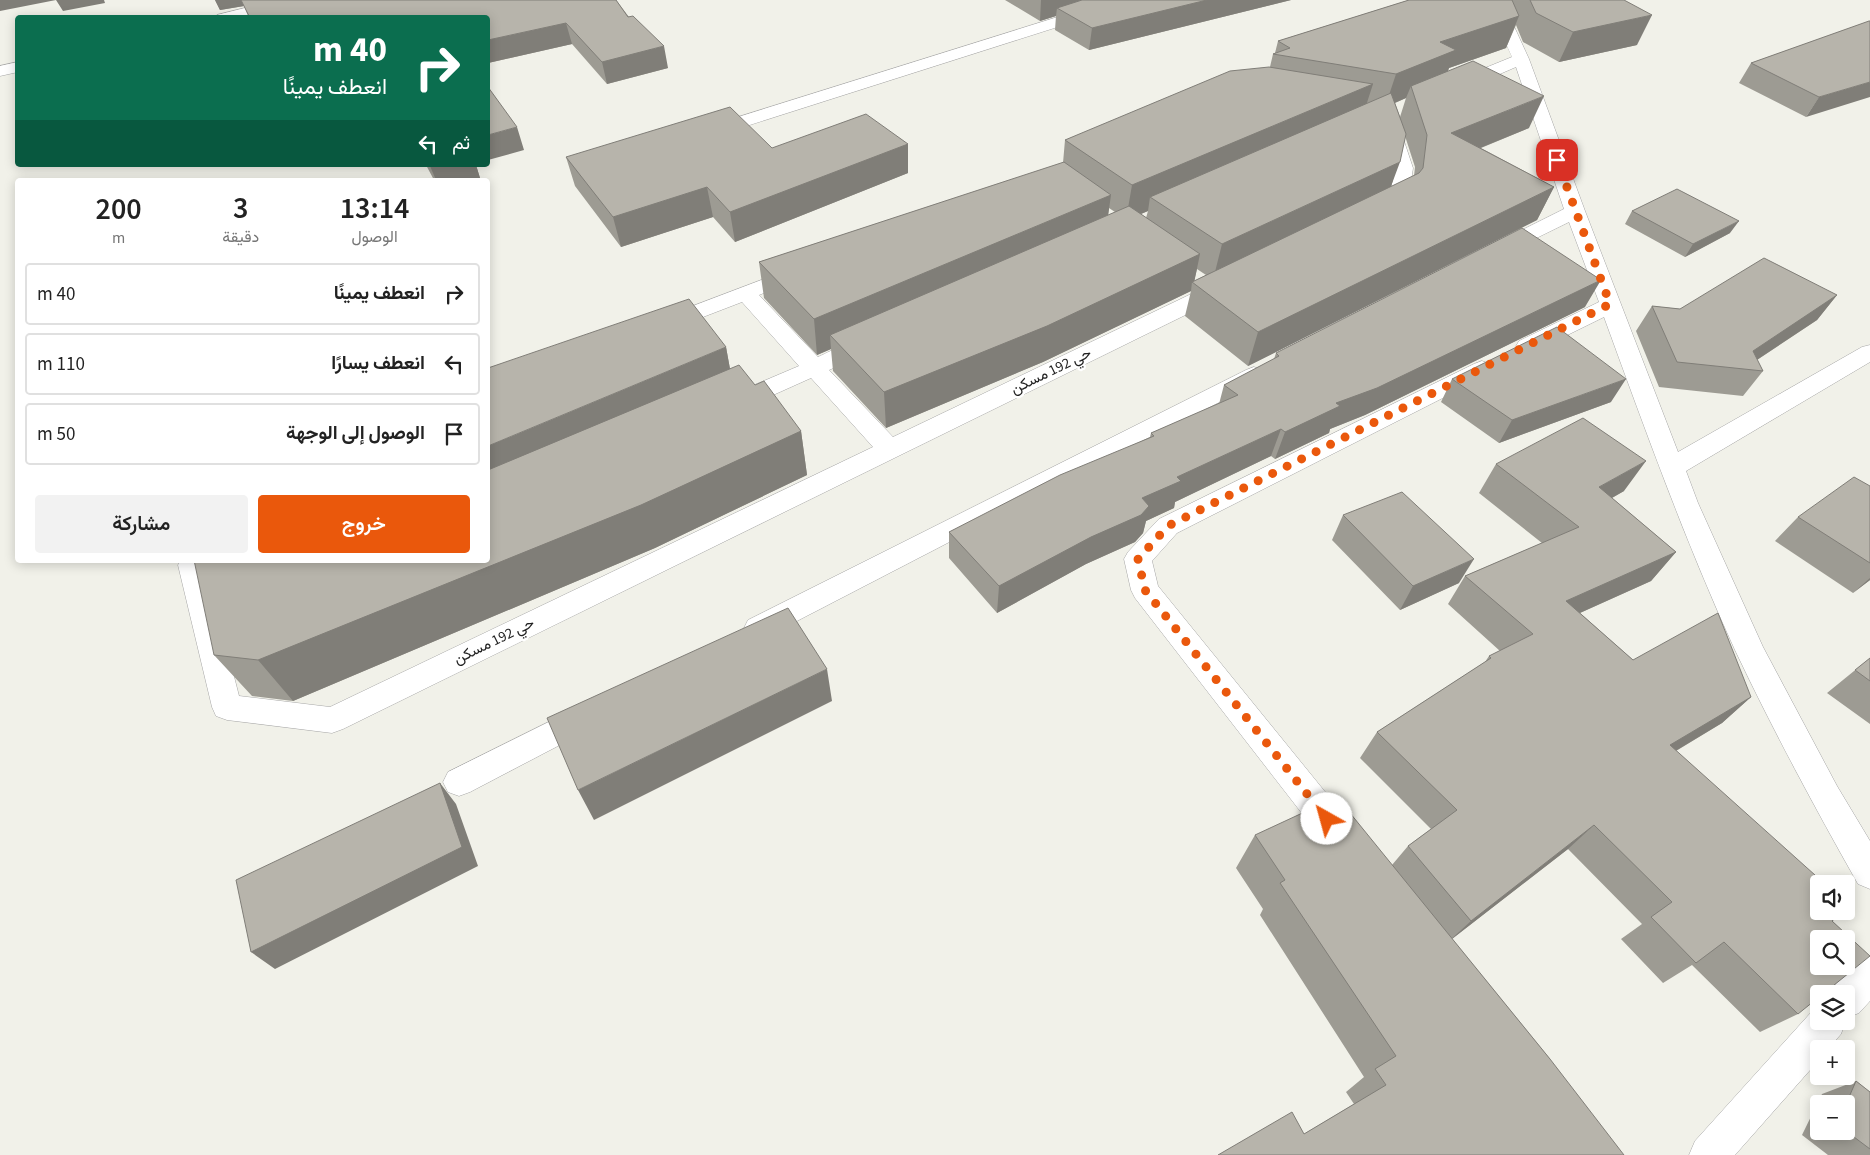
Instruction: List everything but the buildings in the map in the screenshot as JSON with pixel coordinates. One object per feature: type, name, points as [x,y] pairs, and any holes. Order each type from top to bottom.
[{"type":"street","points":[[235,15],[296,0]]},
{"type":"street","points":[[696,136],[1128,0]]},
{"type":"street","points":[[1494,0],[1521,59],[1575,210],[1685,503],[1750,650],[1826,796],[1870,873]]},
{"type":"street","points":[[1441,93],[1521,59]]},
{"type":"street","points":[[0,71],[15,67]]},
{"type":"street","points":[[1363,219],[1398,201],[1404,168],[1385,115]]},
{"type":"street","points":[[1477,260],[1575,210]]},
{"type":"street","points":[[644,334],[817,264]]},
{"type":"street","name":"حي 192 مسكن","points":[[194,563],[192,565],[227,707],[332,720],[889,449],[1206,287],[1240,280]]},
{"type":"street","points":[[745,293],[889,449]]},
{"type":"street","points":[[1354,853],[1145,590],[1138,559],[1168,526],[1610,304]]},
{"type":"street","points":[[714,412],[885,337]]},
{"type":"street","points":[[1672,468],[1870,352]]},
{"type":"street","points":[[733,641],[1274,365]]},
{"type":"street","points":[[459,782],[609,705]]},
{"type":"street","points":[[1855,990],[1870,974]]},
{"type":"street","points":[[1708,1155],[1820,1030]]},
{"type":"route","points":[[1327,819],[1145,590],[1138,559],[1168,526],[1610,304],[1557,160]]}]
